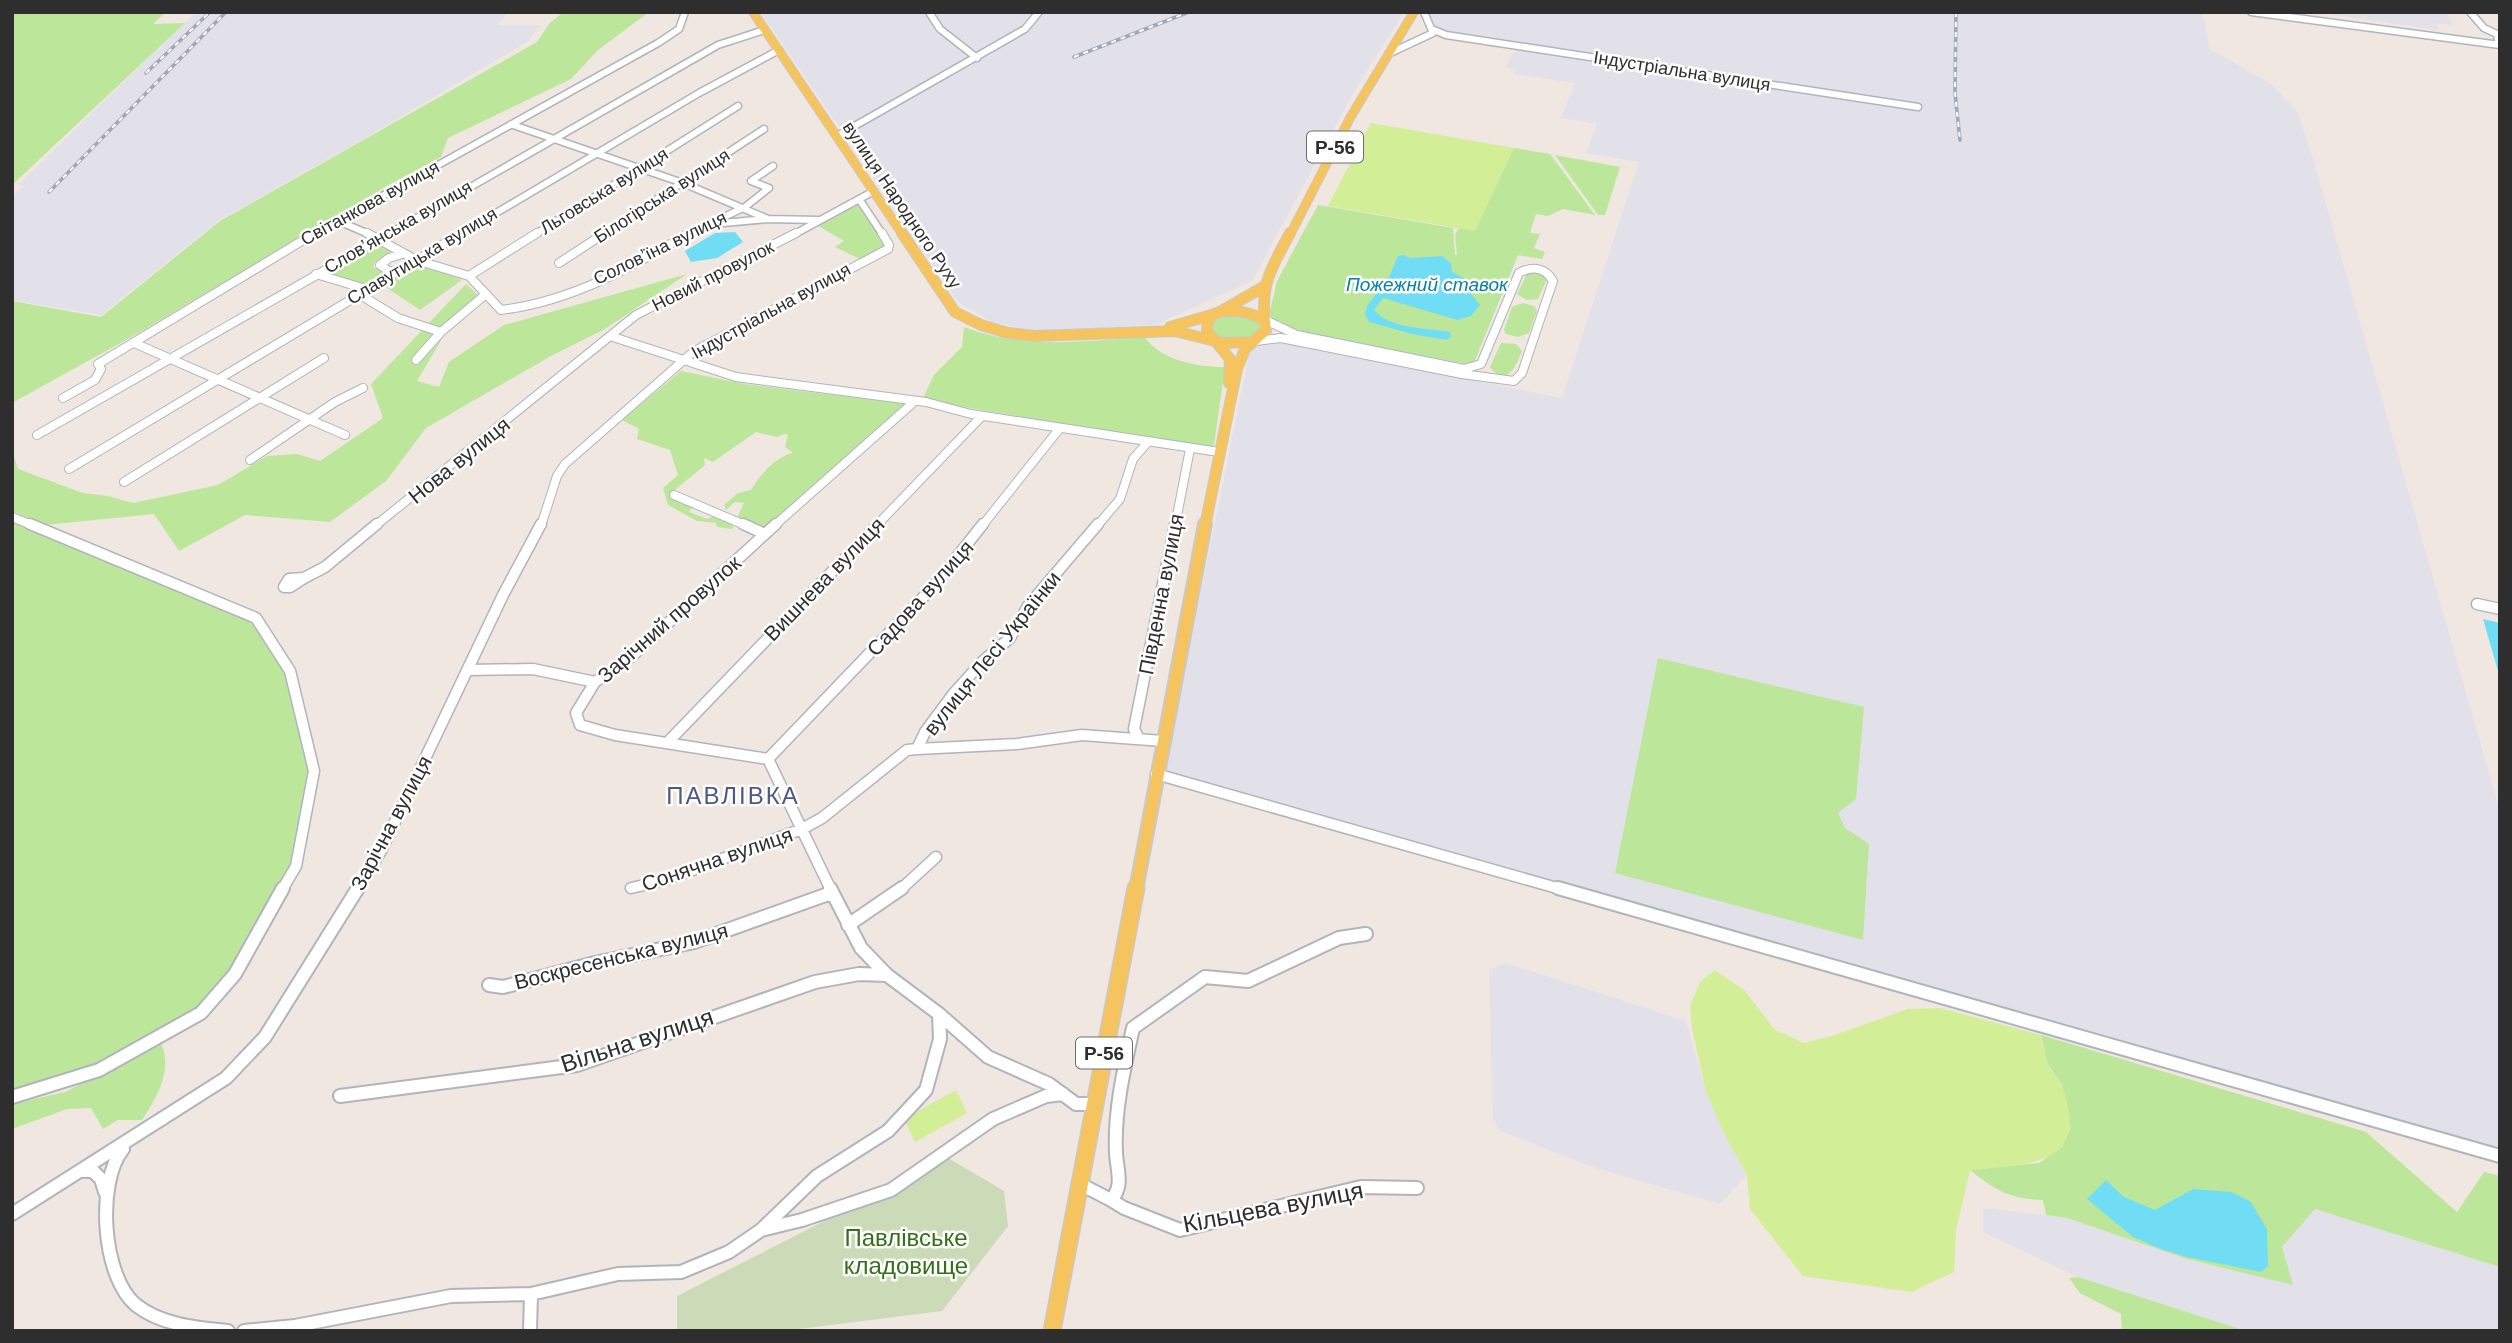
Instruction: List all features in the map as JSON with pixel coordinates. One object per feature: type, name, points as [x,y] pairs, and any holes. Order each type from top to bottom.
[{"type":"main road","name":"вулиця Народного Руху","points":[[752,12],[948,304],[968,319],[1007,334],[1036,338],[1159,331],[1192,334],[1217,341]]},
{"type":"main road","name":"Р-56","points":[[1052,1331],[1156,774],[1228,405],[1240,360],[1246,348],[1266,330],[1262,303],[1265,286],[1350,118],[1412,15]]},
{"type":"main road","points":[[1218,313],[1265,286]]},
{"type":"main road","points":[[1218,313],[1240,309],[1264,319]]},
{"type":"main road","name":"вулиця Народного Руху","points":[[1159,331],[1218,313]]},
{"type":"main road","name":"Р-56","points":[[1218,313],[1206,326],[1209,335],[1230,359],[1228,405]]},
{"type":"main road","points":[[1217,341],[1240,345],[1256,341]]},
{"type":"street","name":"Світанкова вулиця","points":[[63,398],[98,377],[101,369],[97,364],[337,220],[513,125],[679,29],[685,12]]},
{"type":"street","points":[[929,12],[940,29],[977,58]]},
{"type":"street","points":[[837,136],[1025,29],[1039,12]]},
{"type":"street","points":[[1424,12],[1434,30],[1430,37]]},
{"type":"street","points":[[2251,12],[2500,45],[2497,34],[2484,28],[2470,12]]},
{"type":"street","points":[[1412,15],[1428,20]]},
{"type":"street","points":[[2484,28],[2500,28]]},
{"type":"street","name":"Словʼянська вулиця","points":[[37,435],[718,45],[764,30]]},
{"type":"street","name":"Індустріальна вулиця","points":[[1434,30],[1918,107]]},
{"type":"street","name":"Індустріальна вулиця","points":[[1388,54],[1430,37],[1446,34]]},
{"type":"street","points":[[1398,39],[1407,43],[1418,42]]},
{"type":"street","name":"Славутицька вулиця","points":[[69,469],[362,291],[779,50]]},
{"type":"street","name":"Льговська вулиця","points":[[469,276],[738,106]]},
{"type":"street","points":[[513,125],[683,183],[768,219]]},
{"type":"street","name":"Білогірська вулиця","points":[[559,263],[764,129]]},
{"type":"street","name":"Соловʼїна вулиця","points":[[486,294],[502,310],[528,307],[611,276],[704,225],[745,207],[769,188],[751,181],[773,166]]},
{"type":"street","name":"Новий провулок","points":[[610,336],[636,315],[874,191]]},
{"type":"street","name":"Індустріальна вулиця","points":[[683,359],[859,263],[881,254],[889,245],[859,199]]},
{"type":"street","points":[[704,225],[768,219],[820,220]]},
{"type":"street","points":[[337,220],[379,238],[416,260],[469,276],[486,294],[441,332],[416,359]]},
{"type":"street","points":[[398,271],[389,271],[380,265],[389,258],[402,254]]},
{"type":"street","points":[[1256,341],[1281,338],[1514,381],[1522,373],[1554,286],[1549,273],[1531,268],[1519,273],[1481,365]]},
{"type":"street","points":[[316,274],[362,291],[388,314],[408,320],[416,327],[441,332]]},
{"type":"street","points":[[1264,319],[1297,335],[1464,369],[1481,365]]},
{"type":"street","points":[[610,336],[736,377],[915,401],[982,416],[1219,452]]},
{"type":"street","name":"Нова вулиця","points":[[304,578],[314,575],[336,558],[610,336]]},
{"type":"street","points":[[134,344],[345,435]]},
{"type":"street","points":[[124,482],[324,358]]},
{"type":"street","name":"Зарічна вулиця","points":[[12,1214],[226,1078],[264,1037],[381,851],[503,596],[545,518],[557,476],[565,464],[683,359]]},
{"type":"street","points":[[1481,365],[1487,374],[1496,379]]},
{"type":"street","points":[[250,460],[310,419],[363,388]]},
{"type":"street","name":"Зарічний провулок","points":[[768,759],[615,735],[580,725],[576,713],[595,682],[631,657],[915,401]]},
{"type":"street","name":"Вишнева вулиця","points":[[667,743],[982,416]]},
{"type":"street","name":"Садова вулиця","points":[[768,759],[934,586],[1060,428]]},
{"type":"street","name":"вулиця Лесі Українки","points":[[802,829],[822,818],[908,750],[917,749],[925,732],[954,693],[982,662],[1010,638],[1028,606],[1120,499],[1133,459],[1147,443]]},
{"type":"street","name":"Південна вулиця","points":[[1139,739],[1134,729],[1191,449]]},
{"type":"street","name":"Зарічний провулок","points":[[674,495],[765,534]]},
{"type":"street","points":[[12,517],[256,618],[290,671],[314,771],[296,866],[235,974],[201,1013],[99,1070],[12,1097]]},
{"type":"street","points":[[2477,604],[2500,609]]},
{"type":"street","points":[[469,670],[517,666],[554,670],[595,682]]},
{"type":"street","points":[[917,749],[1017,744],[1082,735],[1163,741]]},
{"type":"street","points":[[768,759],[831,892],[861,948],[887,975],[939,1014],[988,1057],[1049,1084],[1076,1104],[1094,1104]]},
{"type":"street","points":[[1156,774],[2500,1156]]},
{"type":"street","name":"Сонячна вулиця","points":[[631,888],[678,876],[802,829]]},
{"type":"street","points":[[848,925],[892,897],[936,857]]},
{"type":"street","name":"Воскресенська вулиця","points":[[489,985],[503,987],[595,963],[694,942],[831,892]]},
{"type":"street","points":[[1111,1200],[1119,1194],[1121,1186],[1116,1161],[1115,1118],[1133,1028],[1205,977],[1248,981],[1339,938],[1366,934]]},
{"type":"street","name":"Вільна вулиця","points":[[340,1096],[577,1065],[815,982],[859,974],[887,975]]},
{"type":"street","points":[[244,1331],[295,1326],[451,1296],[531,1294],[618,1273],[681,1272],[729,1252],[761,1230],[817,1176],[888,1131],[926,1090],[940,1039],[939,1014]]},
{"type":"street","points":[[761,1230],[802,1220],[891,1190],[993,1119],[1046,1096],[1063,1094]]},
{"type":"street","points":[[105,1192],[111,1165],[128,1142]]},
{"type":"street","points":[[83,1171],[93,1171],[101,1179],[105,1192],[110,1250],[121,1284],[133,1304],[171,1324],[229,1331]]},
{"type":"street","name":"Кільцева вулиця","points":[[1080,1184],[1124,1208],[1180,1230],[1361,1187],[1417,1188]]},
{"type":"street","points":[[530,1331],[531,1294]]},
{"type":"shaded area","points":[[196,12],[508,12],[498,25],[540,25],[528,41],[218,221],[101,315],[12,300],[12,197],[24,186],[18,185]]},
{"type":"shaded area","points":[[761,12],[1404,12],[1356,88],[1252,281],[1155,325],[1035,331],[992,322],[958,302]]},
{"type":"shaded area","points":[[1427,12],[2202,12],[2210,49],[2271,84],[2298,113],[2315,166],[2500,811],[2500,1151],[1165,771],[1250,350],[1259,343],[1280,342],[1562,398],[1639,162],[1586,153],[1597,124],[1561,118],[1575,83],[1514,74],[1515,69],[1506,67],[1517,46],[1438,31]]},
{"type":"shaded area","points":[[2312,12],[2446,12],[2453,25],[2436,23],[2438,30]]},
{"type":"shaded area","points":[[1506,963],[1686,1021],[1706,1091],[1724,1134],[1747,1175],[1720,1204],[1593,1167],[1498,1130],[1493,1117],[1489,970]]},
{"type":"shaded area","points":[[1983,1208],[2067,1218],[2187,1259],[2292,1284],[2282,1247],[2315,1209],[2500,1267],[2500,1331],[2246,1331],[2078,1277],[1983,1232]]},
{"type":"green space","points":[[12,12],[166,12],[153,24],[185,23],[12,185]]},
{"type":"green space","points":[[563,12],[649,12],[598,50],[571,79],[448,138],[441,157],[385,187],[135,335],[12,403],[12,301],[101,317],[220,221],[537,42],[549,24]]},
{"type":"green space","points":[[1371,123],[1514,148],[1475,231],[1328,206]]},
{"type":"green space","points":[[1514,148],[1550,154],[1595,215],[1563,209],[1548,216],[1536,214],[1530,233],[1540,234],[1534,248],[1545,252],[1542,259],[1518,255],[1474,363],[1467,364],[1300,332],[1278,323],[1269,315],[1277,281],[1318,205],[1453,228],[1457,255],[1455,234]]},
{"type":"green space","points":[[1555,155],[1620,167],[1605,215],[1598,215]]},
{"type":"green space","points":[[859,201],[886,245],[886,249],[862,260],[835,247],[844,241],[817,225]]},
{"type":"green space","points":[[378,242],[392,250],[375,262],[373,267],[386,274],[367,287],[325,273]]},
{"type":"green space","points":[[417,262],[462,280],[420,310],[381,284]]},
{"type":"green space","points":[[1528,272],[1542,273],[1547,279],[1538,299],[1527,300],[1517,294]]},
{"type":"green space","points":[[687,274],[605,329],[551,356],[426,428],[386,481],[330,522],[245,515],[179,551],[154,514],[45,525],[12,511],[12,450],[18,469],[83,493],[133,503],[218,485],[267,456],[297,454],[320,461],[383,418],[371,384],[466,284],[481,298],[452,322],[417,381],[439,387],[449,362],[504,325]]},
{"type":"green space","points":[[1523,303],[1534,306],[1537,311],[1529,333],[1518,337],[1506,334],[1504,330],[1512,307]]},
{"type":"green space","points":[[1232,312],[1261,322],[1262,327],[1257,337],[1220,340],[1211,332],[1212,322]]},
{"type":"green space","points":[[964,327],[1009,339],[1031,341],[1076,342],[1145,337],[1160,352],[1170,357],[1203,366],[1225,367],[1214,445],[1207,449],[924,400],[934,375],[962,347]]},
{"type":"green space","points":[[1501,343],[1516,344],[1522,351],[1514,368],[1506,375],[1496,373],[1490,367]]},
{"type":"green space","points":[[681,371],[745,384],[905,404],[768,531],[737,518],[744,503],[735,502],[726,510],[724,505],[738,493],[751,490],[769,467],[793,453],[785,447],[788,435],[777,437],[756,432],[713,462],[704,458],[705,465],[676,489],[672,498],[692,508],[689,512],[707,519],[715,515],[735,521],[732,529],[717,527],[716,523],[697,521],[668,505],[663,488],[678,475],[670,450],[637,439],[639,429],[622,420]]},
{"type":"green space","points":[[12,520],[253,619],[287,672],[310,772],[292,866],[231,974],[198,1011],[97,1066],[12,1093]]},
{"type":"green space","points":[[1658,658],[1864,707],[1856,799],[1838,813],[1845,828],[1869,844],[1863,940],[1615,873]]},
{"type":"green space","points":[[1715,970],[1745,991],[1775,1030],[1804,1043],[1908,1009],[1940,1008],[2041,1035],[2048,1066],[2063,1089],[2069,1115],[2068,1134],[2060,1148],[2048,1157],[2012,1166],[1970,1170],[1956,1230],[1954,1272],[1911,1292],[1803,1276],[1750,1209],[1747,1175],[1724,1134],[1706,1091],[1692,1029],[1690,1006],[1700,982]]},
{"type":"green space","points":[[2041,1035],[2366,1132],[2457,1212],[2484,1172],[2500,1176],[2500,1267],[2315,1209],[2282,1247],[2293,1285],[2187,1259],[2067,1218],[2046,1215],[2043,1200],[2021,1198],[2004,1192],[1970,1170],[2039,1163],[2062,1147],[2070,1129],[2062,1085],[2047,1063]]},
{"type":"green space","points":[[161,1043],[165,1064],[162,1083],[142,1120],[118,1120],[103,1129],[91,1108],[67,1109],[12,1129],[12,1104],[65,1092]]},
{"type":"green space","points":[[956,1090],[967,1113],[915,1142],[904,1119]]},
{"type":"green space","name":"Павлівське кладовище","points":[[948,1158],[1004,1191],[1008,1226],[942,1311],[783,1331],[677,1331],[677,1296]]},
{"type":"green space","points":[[2078,1277],[2246,1331],[2122,1331],[2121,1314],[2080,1293],[2069,1278]]},
{"type":"water","points":[[735,232],[743,242],[717,258],[691,262],[685,251],[715,233]]},
{"type":"water","name":"Пожежний ставок","points":[[1398,256],[1410,258],[1442,256],[1451,263],[1452,272],[1470,281],[1466,288],[1480,305],[1471,316],[1457,320],[1383,298],[1374,310],[1389,321],[1399,324],[1450,332],[1451,337],[1447,340],[1369,322],[1365,314],[1367,306],[1390,275]]},
{"type":"water","points":[[2483,619],[2500,623],[2500,678]]},
{"type":"water","points":[[2106,1180],[2124,1197],[2155,1210],[2193,1189],[2231,1192],[2250,1201],[2267,1229],[2268,1266],[2261,1272],[2187,1257],[2133,1237],[2087,1199]]},
{"type":"railway","points":[[146,73],[210,12]]},
{"type":"railway","points":[[49,192],[226,12]]},
{"type":"railway","points":[[1074,57],[1189,12]]},
{"type":"railway","points":[[1956,12],[1955,93],[1960,140]]},
{"type":"district","name":"ПАВЛІВКА","points":[[733,795]]}]
